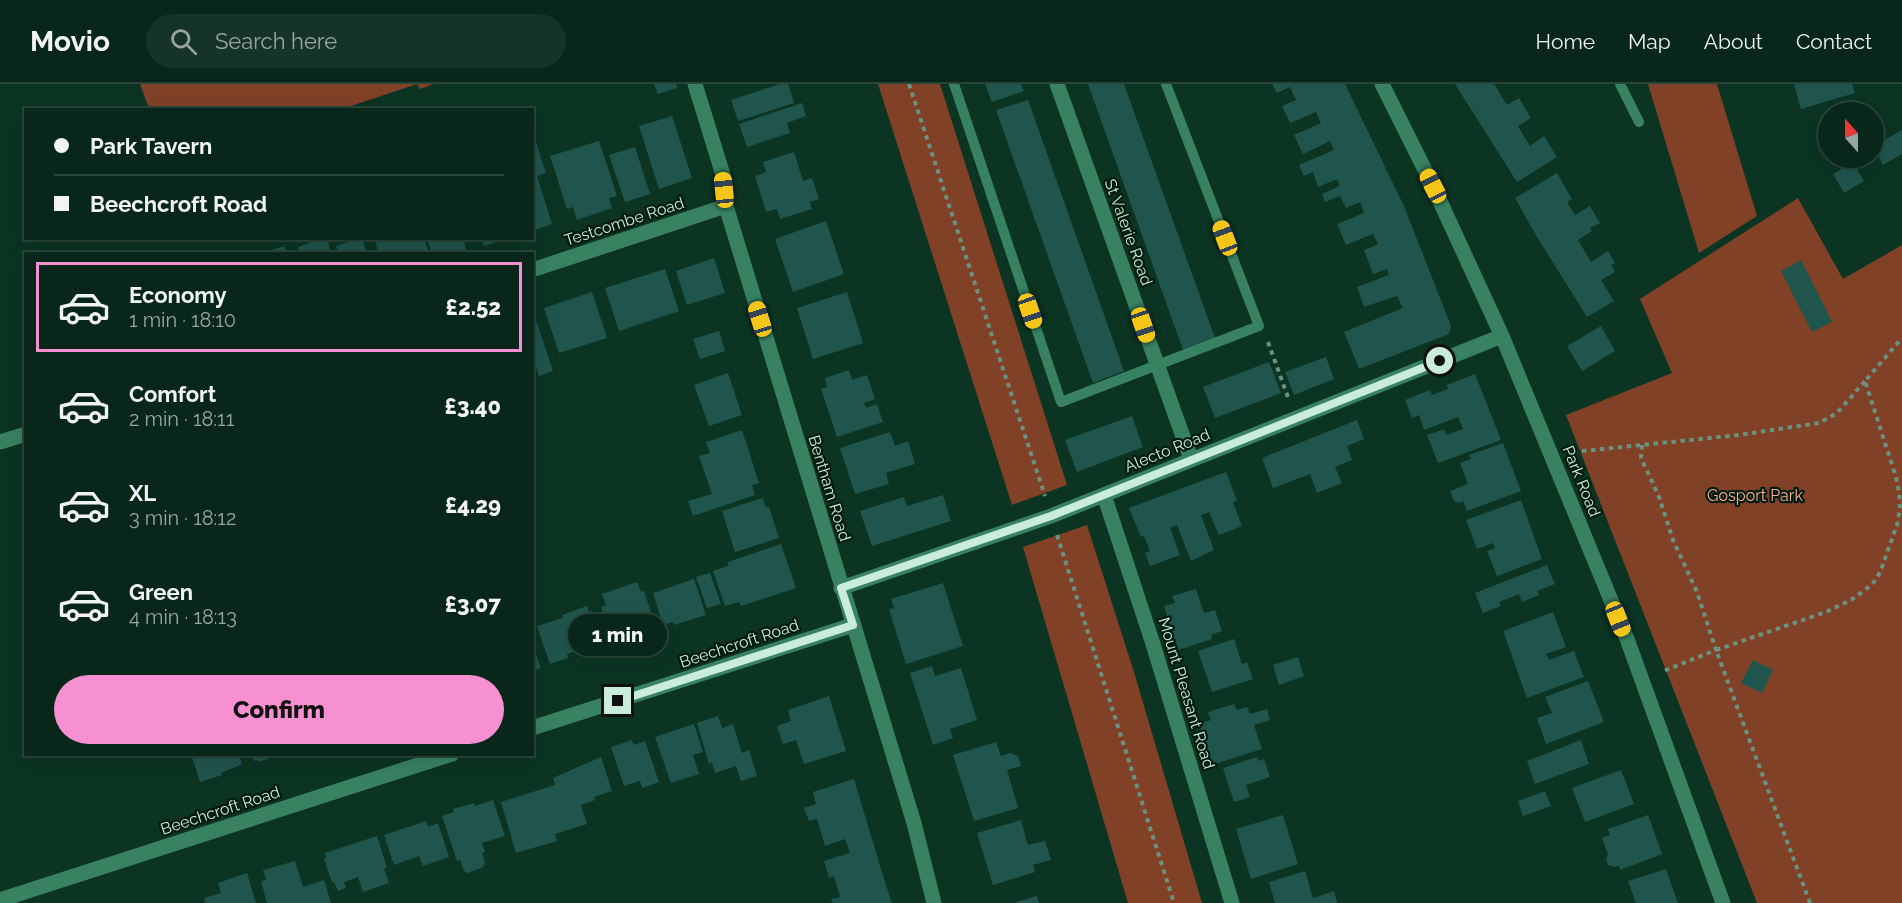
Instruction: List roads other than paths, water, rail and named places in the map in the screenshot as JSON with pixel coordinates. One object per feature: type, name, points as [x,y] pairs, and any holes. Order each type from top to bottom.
[{"type":"street","name":"Bentham Road","points":[[695,84],[723,175],[726,206],[914,823],[934,903]]},
{"type":"street","name":"St Valerie Road","points":[[1057,84],[1191,459]]},
{"type":"street","name":"Park Road","points":[[1382,84],[1433,186],[1503,336],[1642,680],[1723,903]]},
{"type":"street","name":"Testcombe Road","points":[[534,269],[726,206]]},
{"type":"street","name":"Alecto Road","points":[[841,588],[1051,516],[1503,336]]},
{"type":"street","points":[[0,442],[24,435]]},
{"type":"street","name":"Mount Pleasant Road","points":[[1104,495],[1153,644],[1232,903]]},
{"type":"street","name":"Beechcroft Road","points":[[534,727],[853,625]]},
{"type":"street","name":"Beechcroft Road","points":[[0,900],[446,756]]},
{"type":"lane","points":[[954,84],[1061,402],[1259,326],[1166,84]]},
{"type":"lane","points":[[1620,84],[1639,122]]},
{"type":"park label","name":"Gosport Park","points":[[1755,495]]}]
